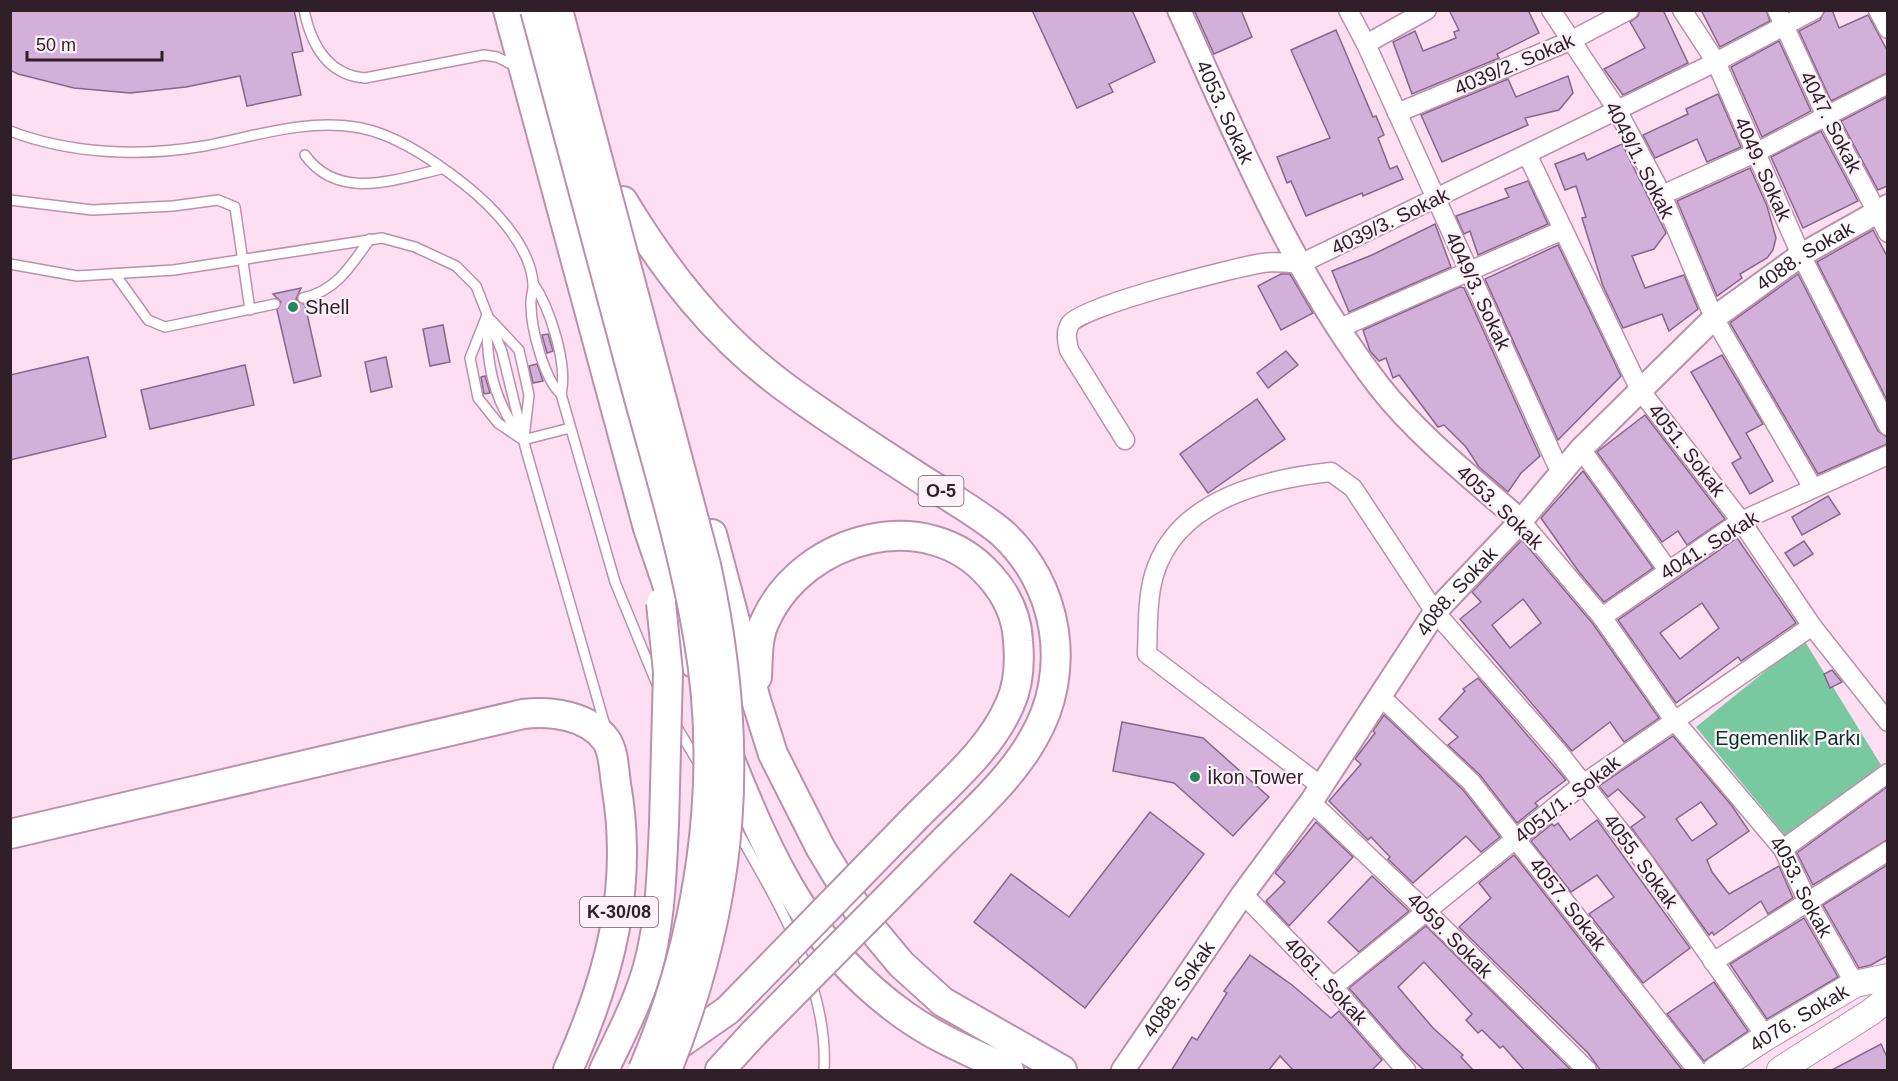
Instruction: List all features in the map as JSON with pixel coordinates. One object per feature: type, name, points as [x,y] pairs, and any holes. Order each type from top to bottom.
[{"type":"main road","points":[[508,10],[648,528],[699,681],[739,785],[773,860],[800,906],[822,936],[888,1002],[936,1034],[1009,1071]]},
{"type":"main road","points":[[535,10],[679,545],[699,639],[706,699],[706,813],[695,900],[668,1003],[643,1071]]},
{"type":"main road","points":[[558,10],[706,565],[721,632],[727,684],[731,757],[728,831],[722,873],[700,978],[667,1071]]},
{"type":"main road","points":[[570,10],[756,700],[784,777],[836,875],[862,917],[920,983],[943,1002],[1062,1071]]},
{"type":"main road","name":"O-5","points":[[623,201],[668,272],[727,339],[799,397],[999,531],[1028,564],[1045,595],[1053,620],[1056,664],[1052,690],[1041,725],[1028,747],[995,788],[754,1033],[720,1071]]},
{"type":"main road","points":[[604,1071],[634,1005],[653,947],[660,895],[668,672],[661,603],[648,528]]},
{"type":"main road","points":[[638,1071],[696,1034],[728,1010],[918,815],[991,735],[1011,704],[1017,678],[1018,636],[1011,610],[997,584],[964,553],[924,538],[896,536],[844,546],[818,560],[790,584],[765,620],[758,652],[756,700]]},
{"type":"main road","points":[[10,834],[523,714],[569,716],[596,730],[609,746]]},
{"type":"main road","name":"K-30/08","points":[[568,1071],[601,986],[620,908],[622,850],[619,799],[609,746]]},
{"type":"main road","name":"4076. Sokak","points":[[1716,1071],[1766,1037],[1855,984],[1887,977]]},
{"type":"main road","name":"4076. Sokak","points":[[1785,1069],[1871,1012],[1887,998]]},
{"type":"street","name":"4053. Sokak","points":[[1179,10],[1278,226],[1340,328],[1380,388],[1442,452],[1521,521],[1602,617],[1674,720],[1783,849],[1807,900],[1855,984]]},
{"type":"street","name":"4049/3. Sokak","points":[[1348,10],[1366,44],[1561,474]]},
{"type":"street","points":[[1366,44],[1427,10]]},
{"type":"street","name":"4049/1. Sokak","points":[[1551,10],[1616,108],[1662,195],[1713,318],[1813,488]]},
{"type":"street","name":"4039/2. Sokak","points":[[1397,114],[1570,40],[1629,10]]},
{"type":"street","name":"4049. Sokak","points":[[1682,10],[1716,62],[1801,255],[1887,426]]},
{"type":"street","name":"4039/3. Sokak","points":[[1125,440],[1069,350],[1066,334],[1071,322],[1110,303],[1264,262],[1300,264],[1527,154],[1616,108],[1716,62],[1780,18],[1814,10]]},
{"type":"street","points":[[1878,10],[1887,29]]},
{"type":"street","name":"4047. Sokak","points":[[1780,18],[1826,116],[1882,209],[1887,233]]},
{"type":"street","points":[[1662,195],[1755,153],[1887,84]]},
{"type":"street","name":"4051. Sokak","points":[[1527,154],[1640,390],[1741,521],[1812,626],[1885,712]]},
{"type":"street","name":"4088. Sokak","points":[[1122,1071],[1316,794],[1379,695],[1436,612],[1521,521],[1581,449],[1713,318],[1801,255],[1882,209]]},
{"type":"street","points":[[1340,328],[1563,230]]},
{"type":"street","points":[[1581,449],[1668,570]]},
{"type":"street","name":"4041. Sokak","points":[[1602,617],[1741,521],[1887,455]]},
{"type":"street","name":"4059. Sokak","points":[[1436,612],[1353,488],[1331,472],[1293,476],[1238,490],[1190,519],[1168,546],[1154,575],[1147,654],[1316,794],[1425,910],[1587,1071]]},
{"type":"street","name":"4055. Sokak","points":[[1436,612],[1583,784],[1642,859],[1766,1037]]},
{"type":"street","name":"4051/1. Sokak","points":[[1333,987],[1583,784],[1812,626]]},
{"type":"street","name":"4057. Sokak","points":[[1379,695],[1471,782],[1697,1071]]},
{"type":"street","points":[[1783,849],[1887,773]]},
{"type":"street","points":[[1713,962],[1887,851]]},
{"type":"street","name":"4061. Sokak","points":[[1244,894],[1333,987],[1406,1071]]},
{"type":"lane","points":[[307,11],[313,41],[325,59],[337,70],[357,77],[365,78],[484,55],[506,60],[525,75]]},
{"type":"lane","points":[[10,131],[105,152],[154,152],[202,146],[300,126],[333,124],[381,134],[425,158],[464,184],[508,227],[521,248],[533,283],[546,304],[564,379],[561,394]]},
{"type":"lane","points":[[304,155],[320,172],[349,184],[404,178],[441,169]]},
{"type":"lane","points":[[10,200],[92,210],[173,206],[218,200],[235,207],[250,310]]},
{"type":"lane","points":[[303,298],[317,295],[341,280],[370,238]]},
{"type":"lane","name":"K-30/08","points":[[10,264],[77,276],[174,270],[370,238],[395,241],[416,247],[456,266],[476,286],[502,352],[523,440],[581,635],[609,746]]},
{"type":"lane","points":[[115,274],[148,320],[165,327],[275,304]]},
{"type":"lane","points":[[533,283],[530,308],[539,346],[548,376],[561,394],[615,582],[649,668],[673,720],[768,886],[802,960],[822,1028],[824,1071]]},
{"type":"lane","points":[[487,315],[519,350],[529,394],[523,440]]},
{"type":"lane","points":[[487,315],[487,355],[496,395],[523,440]]},
{"type":"lane","points":[[487,315],[470,357],[478,398],[498,423],[523,440],[570,428]]},
{"type":"green space","name":"Egemenlik Parkı","points":[[1804,640],[1881,765],[1788,839],[1696,727]]},
{"type":"building","points":[[10,10],[294,10],[303,51],[292,53],[301,95],[247,106],[240,76],[186,87],[130,93],[74,88],[18,74],[10,70]]},
{"type":"building","points":[[1032,10],[1132,10],[1155,62],[1109,84],[1113,92],[1077,108]]},
{"type":"building","points":[[1194,10],[1241,10],[1252,37],[1214,54]]},
{"type":"building","points":[[1449,10],[1528,10],[1539,33],[1497,54],[1499,58],[1412,94],[1393,42],[1415,31],[1423,51],[1456,38],[1454,32],[1459,30]]},
{"type":"building","points":[[1640,10],[1663,10],[1688,63],[1623,95],[1604,69],[1645,48],[1630,22],[1638,16]]},
{"type":"building","points":[[1701,10],[1766,10],[1770,21],[1720,47]]},
{"type":"building","points":[[1825,10],[1832,10],[1839,28],[1868,15],[1887,50],[1887,73],[1831,101],[1799,31],[1820,20]]},
{"type":"building","points":[[1336,30],[1373,117],[1376,116],[1384,135],[1378,138],[1390,169],[1397,166],[1403,179],[1306,216],[1291,181],[1287,183],[1277,157],[1330,138],[1291,50]]},
{"type":"building","points":[[1779,41],[1811,111],[1762,137],[1731,67]]},
{"type":"building","points":[[1568,76],[1573,93],[1559,110],[1525,118],[1528,125],[1442,162],[1421,115],[1508,79],[1516,97]]},
{"type":"building","points":[[1718,94],[1741,147],[1707,162],[1697,139],[1655,158],[1643,135],[1688,114],[1686,109]]},
{"type":"building","points":[[1887,97],[1887,186],[1878,190],[1841,121]]},
{"type":"building","points":[[1821,131],[1858,201],[1803,228],[1771,157]]},
{"type":"building","points":[[1622,144],[1666,233],[1654,249],[1632,256],[1645,288],[1684,275],[1698,309],[1669,331],[1662,314],[1623,328],[1603,286],[1582,218],[1586,217],[1576,186],[1565,190],[1555,164],[1584,153],[1587,160]]},
{"type":"building","points":[[1750,168],[1767,206],[1776,238],[1773,250],[1767,258],[1740,274],[1742,278],[1717,296],[1677,201]]},
{"type":"building","points":[[1528,181],[1548,224],[1478,255],[1470,231],[1464,234],[1456,216],[1509,197],[1505,189]]},
{"type":"building","points":[[1435,224],[1451,267],[1349,312],[1332,271],[1372,255]]},
{"type":"building","points":[[1873,230],[1887,256],[1887,400],[1817,262]]},
{"type":"building","points":[[1558,245],[1621,376],[1558,440],[1485,279]]},
{"type":"building","points":[[1281,274],[1290,274],[1313,313],[1281,330],[1258,286]]},
{"type":"building","points":[[1798,274],[1878,431],[1887,437],[1887,444],[1818,474],[1730,323]]},
{"type":"building","points":[[1460,287],[1464,288],[1540,456],[1521,473],[1508,492],[1479,467],[1466,447],[1444,425],[1438,427],[1399,375],[1393,378],[1386,358],[1379,361],[1370,351],[1363,330]]},
{"type":"building","points":[[301,288],[296,299],[305,305],[321,376],[294,383],[277,310],[281,302],[273,294]]},
{"type":"building","points":[[443,325],[450,362],[430,366],[423,329]]},
{"type":"building","points":[[548,334],[553,351],[547,353],[542,335]]},
{"type":"building","points":[[1286,351],[1298,365],[1268,388],[1257,373]]},
{"type":"building","points":[[1722,355],[1763,424],[1746,433],[1773,481],[1750,494],[1732,463],[1741,458],[1691,372]]},
{"type":"building","points":[[88,357],[106,437],[10,460],[10,375]]},
{"type":"building","points":[[386,357],[392,387],[371,392],[365,362]]},
{"type":"building","points":[[537,364],[543,381],[533,383],[529,366]]},
{"type":"building","points":[[245,365],[254,405],[150,429],[141,390]]},
{"type":"building","points":[[485,376],[490,393],[484,394],[481,377]]},
{"type":"building","points":[[1257,399],[1285,439],[1208,493],[1180,454]]},
{"type":"building","points":[[1645,415],[1725,519],[1687,545],[1678,531],[1662,542],[1597,452]]},
{"type":"building","points":[[1583,471],[1653,568],[1604,602],[1579,572],[1541,518]]},
{"type":"building","points":[[1828,496],[1840,514],[1802,535],[1792,517]]},
{"type":"building","points":[[1737,538],[1796,623],[1741,661],[1738,657],[1676,703],[1618,620]],"holes":[[[1702,603],[1719,628],[1680,659],[1660,633]]]},
{"type":"building","points":[[1522,540],[1593,624],[1659,718],[1624,742],[1610,722],[1572,751],[1460,619],[1481,602],[1472,592]],"holes":[[[1523,599],[1541,623],[1510,648],[1492,625]]]},
{"type":"building","points":[[1804,541],[1813,554],[1794,566],[1785,553]]},
{"type":"building","points":[[1832,670],[1842,682],[1830,688],[1824,674]]},
{"type":"building","points":[[1478,678],[1566,780],[1535,803],[1538,806],[1517,823],[1480,775],[1448,745],[1458,737],[1439,719],[1465,691],[1463,689]]},
{"type":"building","points":[[1384,715],[1463,790],[1500,837],[1481,852],[1466,836],[1413,883],[1388,859],[1390,857],[1371,837],[1368,840],[1329,801],[1361,764],[1355,759],[1375,733],[1373,731]]},
{"type":"building","name":"İkon Tower","points":[[1122,722],[1203,738],[1269,797],[1233,836],[1174,783],[1113,771]]},
{"type":"building","points":[[1673,736],[1732,806],[1749,831],[1707,860],[1712,872],[1729,894],[1779,866],[1793,898],[1768,914],[1761,901],[1714,935],[1712,932],[1709,935],[1631,827],[1645,817],[1618,789],[1608,797],[1599,786]],"holes":[[[1701,802],[1717,824],[1692,841],[1676,819]]]},
{"type":"building","points":[[1887,787],[1887,840],[1813,885],[1797,853]]},
{"type":"building","points":[[1150,812],[1204,854],[1085,1008],[974,922],[1011,874],[1069,917]]},
{"type":"building","points":[[1597,820],[1690,948],[1643,983],[1589,914],[1614,897],[1597,875],[1571,892],[1531,841],[1552,824],[1554,826],[1558,823],[1570,840]]},
{"type":"building","points":[[1316,822],[1353,857],[1289,926],[1266,901],[1285,882],[1275,873]]},
{"type":"building","points":[[1514,855],[1683,1071],[1601,1071],[1588,1053],[1459,927],[1491,898],[1479,883]]},
{"type":"building","points":[[1887,865],[1887,956],[1871,965],[1859,968],[1823,905]]},
{"type":"building","points":[[1372,876],[1409,911],[1359,952],[1328,922]]},
{"type":"building","points":[[1804,918],[1838,977],[1767,1019],[1730,964]]},
{"type":"building","points":[[1426,926],[1570,1069],[1525,1071],[1503,1046],[1500,1048],[1482,1030],[1478,1033],[1466,1020],[1472,1014],[1424,962],[1398,987],[1433,1028],[1463,1055],[1461,1057],[1474,1071],[1425,1071],[1404,1051],[1349,988]]},
{"type":"building","points":[[1250,955],[1292,985],[1331,1018],[1339,1011],[1382,1060],[1371,1071],[1294,1071],[1280,1056],[1268,1071],[1171,1071],[1192,1037],[1197,1040],[1227,993],[1224,991]]},
{"type":"building","points":[[1714,982],[1748,1031],[1704,1061],[1667,1014]]},
{"type":"building","points":[[1881,1044],[1887,1057],[1887,1071],[1830,1071]]},
{"type":"place","name":"Shell","points":[[293,307]]},
{"type":"place","name":"İkon Tower","points":[[1195,777]]}]
